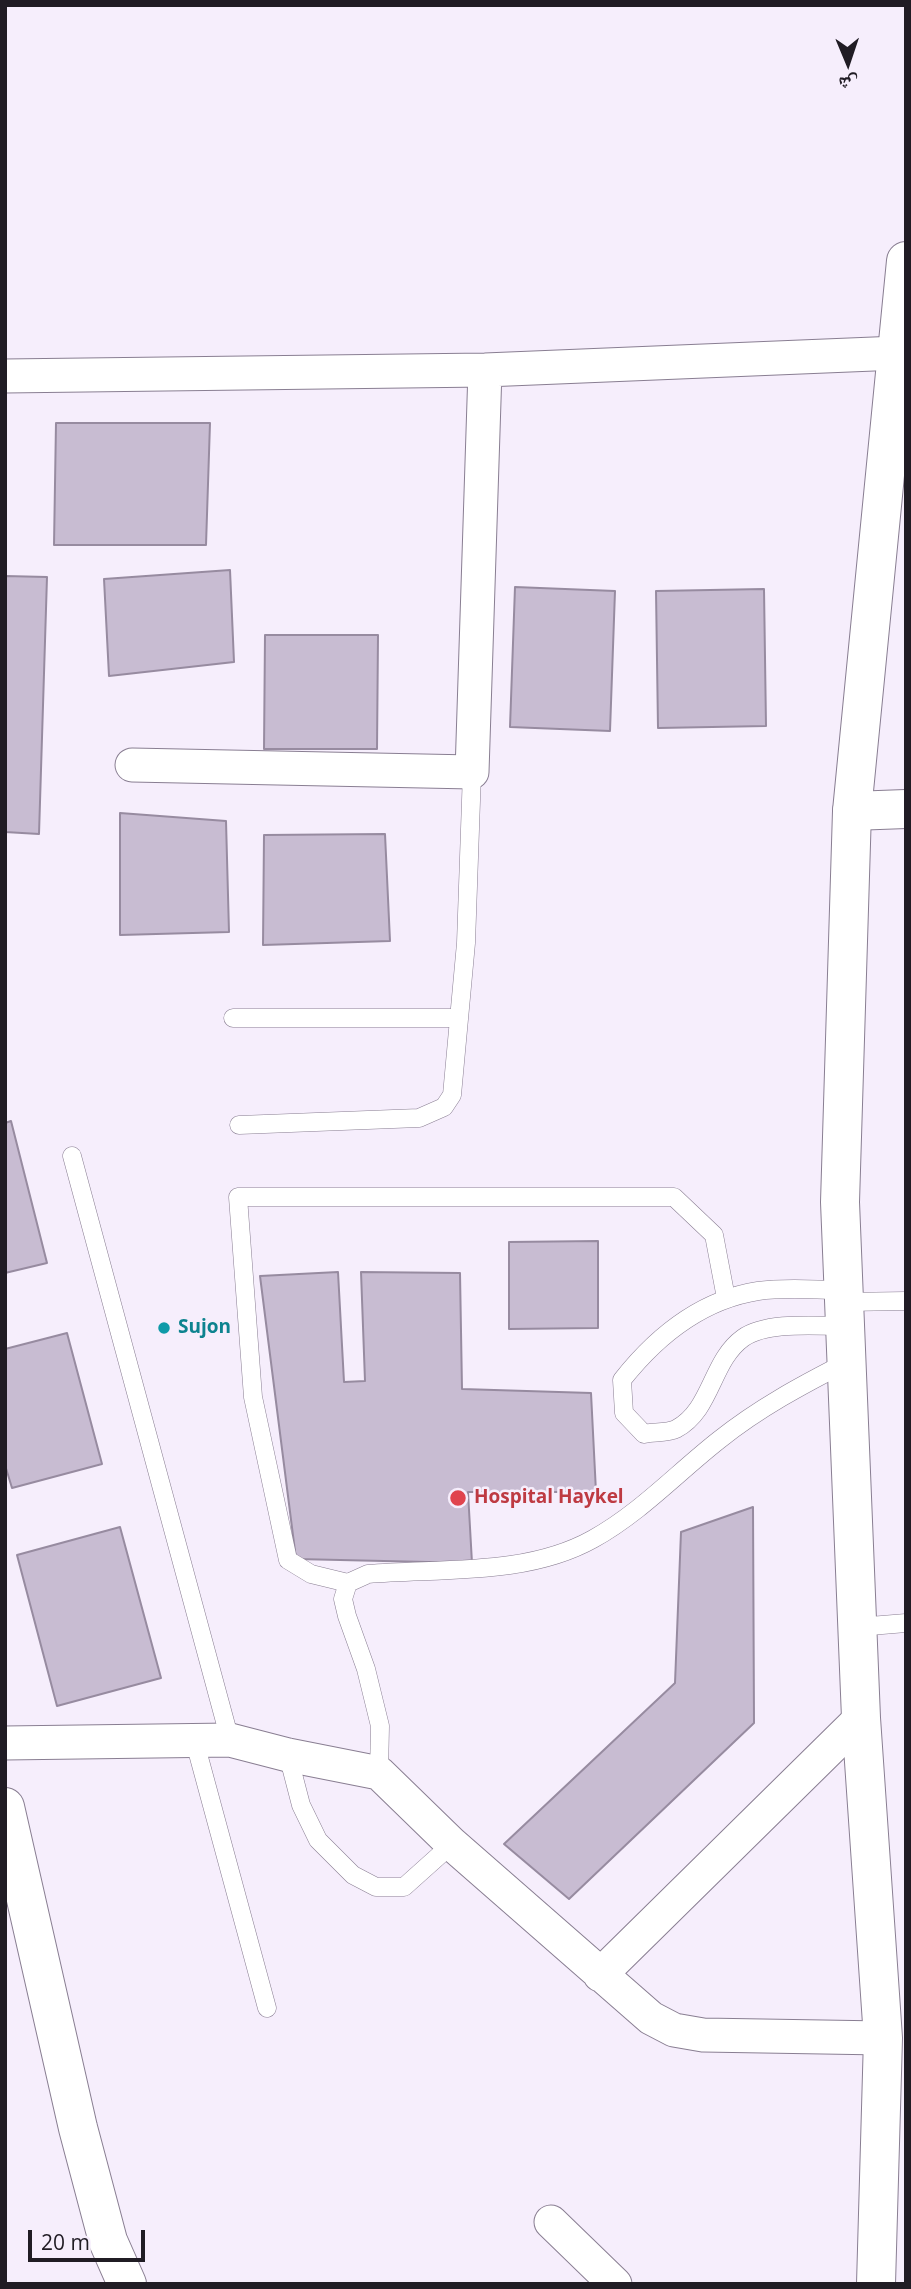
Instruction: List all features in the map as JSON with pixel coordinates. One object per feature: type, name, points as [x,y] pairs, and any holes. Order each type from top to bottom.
[{"type":"main road","points":[[876,2284],[883,2038],[861,1718],[840,1202],[852,811],[906,261]]},
{"type":"main road","points":[[852,811],[906,809]]},
{"type":"main road","points":[[5,1807],[81,2141],[108,2241],[127,2284]]},
{"type":"street","points":[[5,376],[485,370],[898,353]]},
{"type":"street","points":[[132,765],[472,772],[485,370]]},
{"type":"street","points":[[600,1975],[861,1718]]},
{"type":"street","points":[[5,1743],[194,1738],[230,1740],[288,1755],[379,1773],[452,1844],[651,2018],[674,2030],[703,2035],[883,2038]]},
{"type":"street","points":[[551,2222],[615,2284]]},
{"type":"lane","points":[[239,1125],[399,1120],[433,1114],[444,1107],[452,1095],[466,943],[472,772]]},
{"type":"lane","points":[[233,1018],[459,1018]]},
{"type":"lane","points":[[72,1156],[230,1740]]},
{"type":"lane","points":[[726,1298],[713,1236],[674,1197],[238,1197],[253,1397],[264,1435],[288,1560],[311,1574],[348,1583],[368,1574],[506,1565],[544,1558],[592,1540],[646,1503],[720,1439],[784,1394],[845,1320]]},
{"type":"lane","points":[[845,1320],[760,1291],[726,1298],[680,1324],[647,1349],[622,1380],[624,1413],[644,1434],[676,1429],[702,1404],[720,1363],[744,1337],[778,1326],[845,1320],[906,1301]]},
{"type":"lane","points":[[348,1583],[343,1599],[366,1669],[380,1726],[379,1773]]},
{"type":"lane","points":[[858,1626],[906,1623]]},
{"type":"lane","points":[[194,1738],[267,2008]]},
{"type":"lane","points":[[288,1755],[301,1805],[318,1840],[353,1875],[376,1887],[404,1887],[452,1844]]},
{"type":"building","points":[[56,423],[210,423],[206,545],[54,545]]},
{"type":"building","points":[[230,570],[234,662],[109,676],[104,579]]},
{"type":"building","points":[[5,576],[47,577],[39,834],[5,832]]},
{"type":"building","points":[[515,587],[615,591],[610,731],[510,727]]},
{"type":"building","points":[[764,589],[766,726],[658,728],[656,591]]},
{"type":"building","points":[[265,635],[378,635],[377,749],[264,749]]},
{"type":"building","points":[[120,813],[226,821],[229,932],[120,935]]},
{"type":"building","points":[[385,834],[390,941],[263,945],[264,835]]},
{"type":"building","points":[[11,1121],[47,1263],[5,1273],[5,1123]]},
{"type":"building","points":[[598,1241],[598,1328],[509,1329],[509,1242]]},
{"type":"building","points":[[338,1272],[344,1382],[365,1381],[361,1272],[460,1273],[462,1389],[591,1393],[596,1492],[468,1492],[472,1563],[296,1559],[260,1276]]},
{"type":"building","points":[[67,1333],[102,1464],[12,1488],[5,1465],[5,1349]]},
{"type":"building","points":[[753,1507],[754,1723],[569,1899],[504,1844],[675,1683],[681,1532]]},
{"type":"building","points":[[120,1527],[161,1678],[57,1706],[17,1555]]},
{"type":"place","name":"Sujon","points":[[164,1328]]},
{"type":"place","name":"Hospital Haykel","points":[[458,1498]]}]
